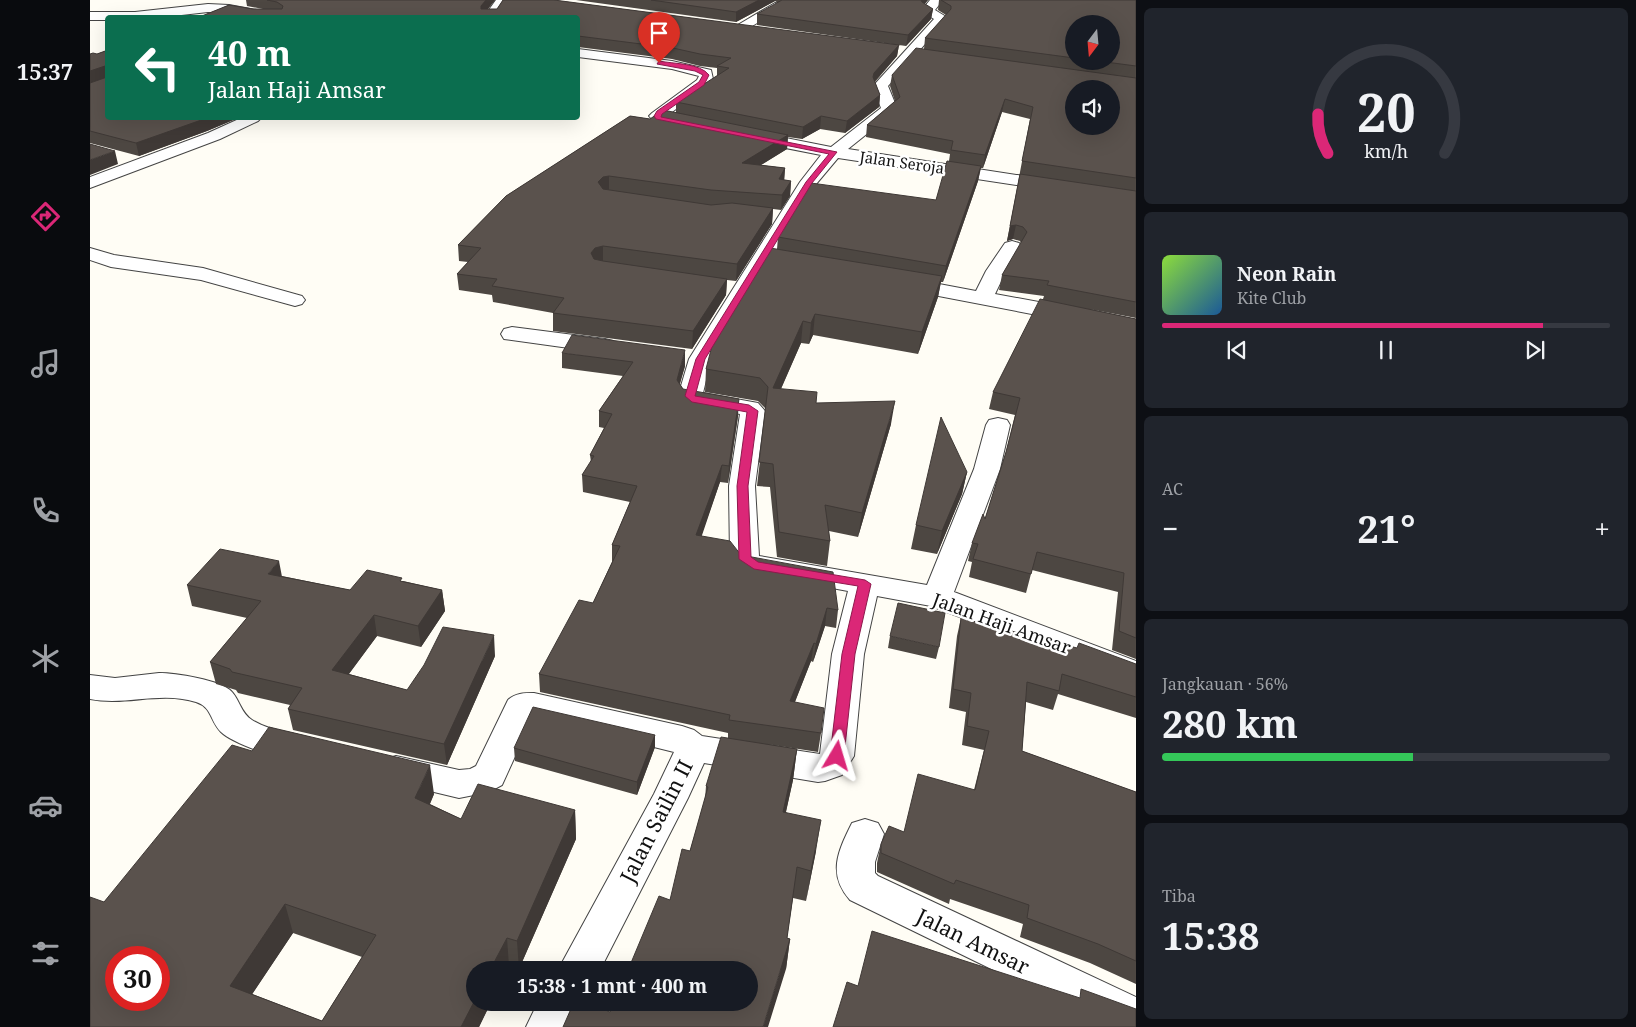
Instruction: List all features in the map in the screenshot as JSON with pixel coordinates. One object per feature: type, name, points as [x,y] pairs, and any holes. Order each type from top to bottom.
[{"type":"street","points":[[491,15],[502,0]]},
{"type":"street","points":[[769,216],[788,218],[809,182],[834,152],[888,110],[889,108],[880,85],[942,17],[927,11],[937,0]]},
{"type":"street","points":[[230,9],[252,1]]},
{"type":"street","points":[[756,31],[732,28],[775,7]]},
{"type":"street","points":[[143,15],[199,8],[230,9],[262,15]]},
{"type":"street","points":[[90,10],[112,15]]},
{"type":"street","points":[[90,16],[105,15]]},
{"type":"street","points":[[890,50],[928,55]]},
{"type":"street","points":[[580,53],[704,71],[706,75],[702,83],[657,116],[694,126]]},
{"type":"street","points":[[90,183],[214,136],[249,120]]},
{"type":"street","name":"Jalan Seroja","points":[[731,133],[834,152],[1071,188]]},
{"type":"street","points":[[115,156],[140,164]]},
{"type":"street","name":"Jalan Haji Amsar","points":[[788,218],[772,260],[734,289],[691,358],[690,398],[749,408],[753,413],[742,486],[744,557],[747,562],[754,565],[937,597],[1136,673]]},
{"type":"street","points":[[983,297],[996,271],[1012,247]]},
{"type":"street","points":[[90,254],[112,261],[203,274],[295,300]]},
{"type":"street","points":[[880,279],[1135,324]]},
{"type":"street","points":[[512,334],[625,349]]},
{"type":"street","points":[[937,597],[986,469],[998,425]]},
{"type":"street","name":"Jalan Sailin II","points":[[584,961],[670,798],[693,748],[818,768],[830,766],[837,756],[848,654],[865,584]]},
{"type":"street","points":[[90,687],[110,690],[160,685],[206,694],[223,701],[226,712],[233,723],[244,731],[257,737],[324,753]]},
{"type":"street","points":[[363,762],[459,784],[476,782],[489,775],[524,705],[682,739],[693,748]]},
{"type":"street","name":"Jalan Amsar","points":[[865,834],[854,868],[856,879],[864,888],[1136,1018]]},
{"type":"street","points":[[548,1027],[556,1011]]},
{"type":"building","points":[[267,0],[486,0],[481,9],[497,9],[503,0],[554,0],[899,45],[874,73],[873,77],[880,95],[847,121],[821,116],[803,127],[676,102],[729,68],[717,66],[731,58],[673,48],[580,36],[580,15],[204,15],[229,5],[253,9],[282,9],[283,6],[277,2]]},
{"type":"building","points":[[651,0],[759,0],[736,12]]},
{"type":"building","points":[[782,0],[921,0],[933,9],[908,35],[757,14]]},
{"type":"building","points":[[941,0],[1136,0],[1136,66],[1120,64],[1120,15],[1065,15],[1065,57],[925,38],[951,9],[951,6]]},
{"type":"building","points":[[916,48],[1065,68],[1065,70],[1136,78],[1136,178],[1022,161],[1033,107],[1005,99],[985,155],[951,150],[953,141],[867,125],[900,97],[892,75]]},
{"type":"building","points":[[105,51],[105,66],[90,71],[90,54]]},
{"type":"building","points":[[105,78],[105,120],[201,120],[136,143],[90,131],[90,83]]},
{"type":"building","points":[[663,110],[788,135],[742,163],[785,168],[779,179],[791,181],[782,195],[711,190],[609,176],[603,177],[598,182],[603,189],[711,205],[732,203],[773,208],[737,264],[603,246],[595,248],[591,253],[594,259],[603,261],[727,279],[693,331],[553,313],[564,298],[492,286],[497,279],[457,274],[481,248],[458,245],[506,196],[630,116],[650,119]]},
{"type":"building","points":[[90,144],[115,151],[90,160]]},
{"type":"building","points":[[947,161],[981,166],[946,266],[778,237],[811,183],[936,200]]},
{"type":"building","points":[[1020,174],[1136,191],[1136,302],[1047,285],[1049,281],[1002,275],[1027,232],[1023,227],[1010,226]]},
{"type":"building","points":[[770,248],[942,276],[922,332],[815,314],[811,323],[803,321],[773,388],[817,392],[816,403],[895,401],[862,513],[825,505],[830,541],[779,532],[773,464],[759,462],[768,387],[760,378],[706,369],[714,338]]},
{"type":"building","points":[[1040,299],[1136,319],[1136,638],[1119,631],[1124,573],[1037,552],[1031,574],[973,559],[978,544],[972,543],[983,514],[985,519],[1006,452],[1020,398],[993,392]]},
{"type":"building","points":[[572,335],[685,350],[677,380],[683,389],[739,399],[729,466],[722,465],[696,535],[730,541],[741,555],[833,572],[838,610],[827,608],[816,644],[814,643],[790,701],[824,708],[821,733],[729,720],[730,715],[539,674],[579,600],[593,603],[620,546],[612,545],[637,486],[582,475],[594,456],[590,455],[612,414],[599,411],[633,362],[562,353]]},
{"type":"building","points":[[941,417],[967,472],[942,531],[916,525]]},
{"type":"building","points":[[220,549],[279,561],[268,574],[350,590],[367,570],[402,578],[400,581],[442,590],[418,626],[374,615],[332,670],[407,690],[424,665],[443,627],[494,635],[444,744],[288,709],[302,688],[232,672],[230,669],[210,662],[261,601],[187,585]]},
{"type":"building","points":[[898,603],[945,613],[939,647],[890,636]]},
{"type":"building","points":[[961,618],[1077,648],[1079,643],[1136,664],[1136,697],[1062,674],[1059,691],[1027,682],[1022,751],[1136,792],[1136,961],[1098,944],[1027,918],[1029,905],[956,880],[954,884],[881,853],[881,844],[889,826],[904,832],[918,774],[975,790],[989,731],[967,726],[971,693],[953,689]]},
{"type":"building","points":[[533,707],[655,735],[637,782],[514,748]]},
{"type":"building","points":[[269,727],[430,765],[415,798],[461,819],[478,784],[575,810],[517,941],[507,938],[495,961],[466,961],[466,1011],[469,1011],[461,1027],[90,1027],[90,897],[104,902],[232,745],[252,751]],"holes":[[[285,904],[376,935],[322,1021],[230,986]]]},
{"type":"building","points":[[721,737],[797,749],[783,812],[821,820],[811,871],[797,867],[787,938],[790,939],[763,1027],[563,1027],[570,1011],[758,1011],[758,961],[632,961],[659,896],[670,900],[682,849],[690,851],[708,787],[706,786]]},
{"type":"building","points":[[872,931],[1080,998],[1081,989],[1136,1009],[1136,1027],[833,1027],[847,982],[858,986]]},
{"type":"route","points":[[659,63],[704,71],[706,79],[659,113],[658,118],[834,152],[809,182],[700,359],[690,398],[752,410],[753,414],[742,486],[745,559],[754,565],[865,584],[848,654],[837,756]]}]
